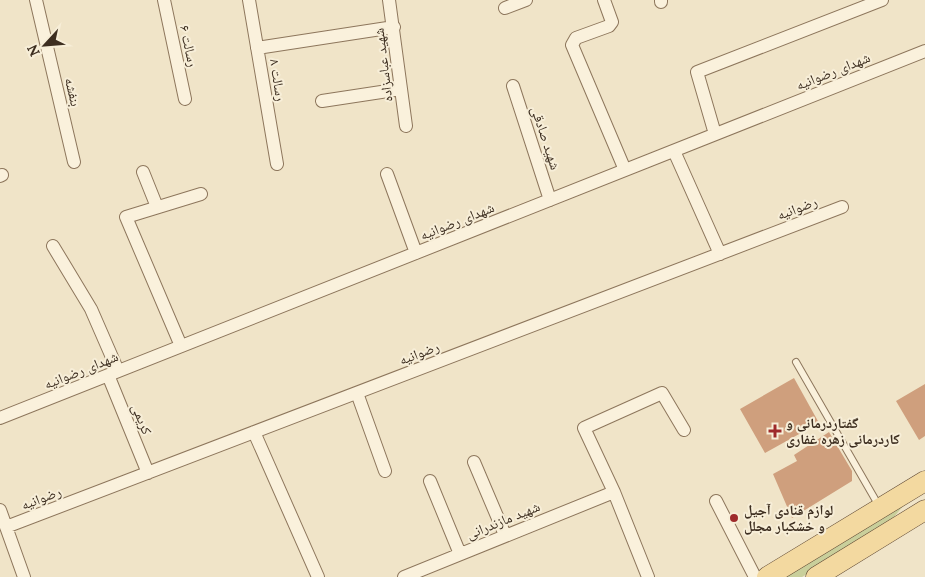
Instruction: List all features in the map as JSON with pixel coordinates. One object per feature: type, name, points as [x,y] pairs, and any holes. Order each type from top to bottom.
[{"type":"main road","points":[[767,577],[925,481]]},
{"type":"main road","points":[[816,577],[925,510]]},
{"type":"street","name":"بنفشه","points":[[36,0],[74,162]]},
{"type":"street","name":"رسالت ۶","points":[[164,0],[185,99]]},
{"type":"street","name":"رسالت ۸","points":[[249,0],[276,164]]},
{"type":"street","name":"شهید عباسزاده","points":[[389,0],[406,126]]},
{"type":"street","points":[[505,8],[526,0]]},
{"type":"street","points":[[604,0],[612,22],[609,26],[576,38],[572,45],[625,170]]},
{"type":"street","points":[[715,134],[697,72],[882,0]]},
{"type":"street","points":[[257,48],[394,27]]},
{"type":"street","name":"شهدای رضوانیه","points":[[0,418],[925,51]]},
{"type":"street","name":"شهید صادقی","points":[[513,86],[550,200]]},
{"type":"street","points":[[322,101],[401,89]]},
{"type":"street","points":[[674,150],[720,254]]},
{"type":"street","points":[[143,172],[157,207]]},
{"type":"street","points":[[387,174],[416,253]]},
{"type":"street","points":[[182,346],[126,217],[201,194]]},
{"type":"street","name":"رضوانیه","points":[[6,527],[842,207]]},
{"type":"street","name":"کریمی","points":[[53,246],[91,309],[148,473]]},
{"type":"street","points":[[357,393],[385,471]]},
{"type":"street","points":[[648,577],[614,492],[584,428],[662,393],[684,430]]},
{"type":"street","points":[[254,432],[318,577]]},
{"type":"street","points":[[474,462],[505,535]]},
{"type":"street","points":[[430,482],[460,554]]},
{"type":"street","name":"شهید مازندرانی","points":[[404,577],[614,492]]},
{"type":"street","points":[[716,501],[755,577]]},
{"type":"street","points":[[0,510],[24,577]]},
{"type":"lane","points":[[796,362],[881,508]]},
{"type":"green space","points":[[904,505],[888,524],[802,577],[779,577]]},
{"type":"building","points":[[794,378],[819,423],[765,453],[740,409]]},
{"type":"building","points":[[925,384],[925,436],[919,440],[896,401]]},
{"type":"building","points":[[829,432],[852,471],[852,481],[792,518],[773,474],[797,461],[794,455]]},
{"type":"place","name":"گفتاردرمانی و کاردرمانی زهره غفاری","points":[[775,431]]},
{"type":"place","name":"لوازم قنادی آجیل و خشکبار مجلل","points":[[734,518]]}]
